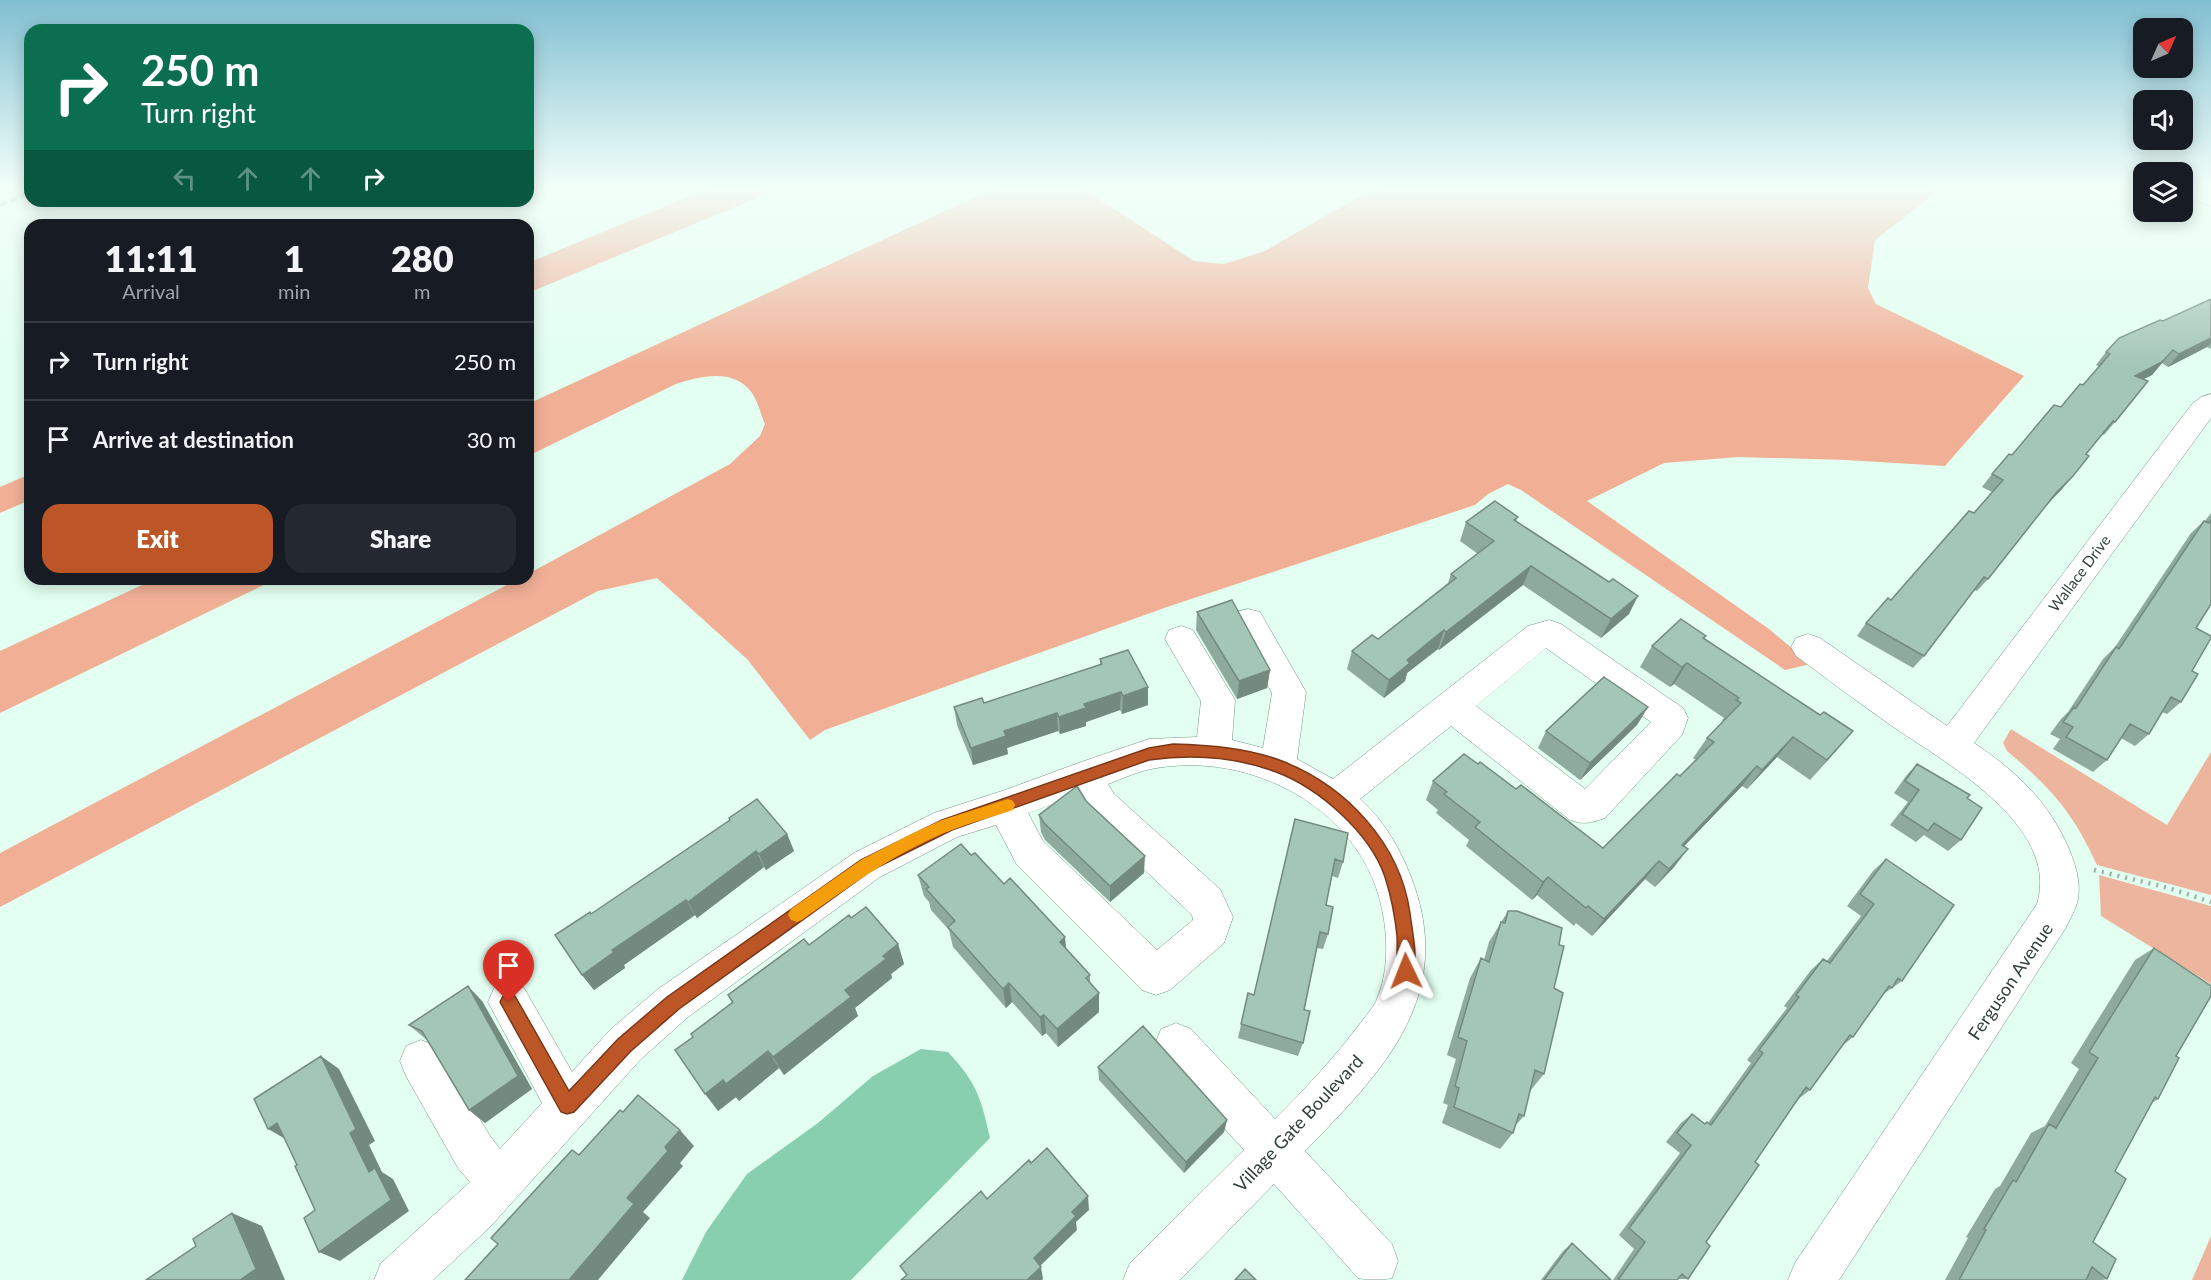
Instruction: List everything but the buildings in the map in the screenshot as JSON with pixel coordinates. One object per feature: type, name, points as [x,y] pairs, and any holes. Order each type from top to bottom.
[{"type":"street","name":"Wallace Drive","points":[[1952,747],[1973,715],[2200,432],[2202,410],[2211,403]]},
{"type":"street","points":[[1248,621],[1289,692],[1278,766]]},
{"type":"street","points":[[1334,799],[1540,635],[1549,633],[1671,718],[1670,725],[1592,807],[1583,809],[1451,706]]},
{"type":"street","points":[[1181,639],[1218,700],[1213,751]]},
{"type":"street","name":"Ferguson Avenue","points":[[1809,647],[1902,715],[1952,747],[2018,799],[2037,823],[2051,848],[2059,873],[2059,897],[2052,918],[2039,934],[1812,1280]]},
{"type":"street","name":"Village Gate Boulevard","points":[[398,1280],[474,1211],[567,1106],[625,1045],[673,1003],[867,865],[933,830],[1149,754],[1173,751],[1213,751],[1278,766],[1304,779],[1334,799],[1361,824],[1377,845],[1392,874],[1401,906],[1406,971],[1396,1007],[1344,1079],[1147,1280]]},
{"type":"street","points":[[1005,806],[1030,853],[1156,976],[1210,930],[1213,916],[1206,902],[1101,805],[1084,776]]},
{"type":"street","points":[[509,1002],[567,1106]]},
{"type":"street","points":[[1176,1044],[1375,1261]]},
{"type":"street","points":[[421,1061],[474,1152],[499,1182]]},
{"type":"path","points":[[2094,870],[2169,888],[2211,902]]},
{"type":"shaded area","points":[[567,247],[639,247],[534,291],[534,261]]},
{"type":"shaded area","points":[[868,247],[1172,247],[1194,261],[1224,264],[1272,247],[1874,247],[1868,288],[1876,304],[2024,376],[1945,466],[1738,457],[1664,463],[1587,501],[1769,629],[1811,664],[1785,670],[1521,490],[1508,484],[1488,494],[1475,505],[1167,607],[825,730],[810,740],[747,659],[657,578],[598,591],[0,907],[0,853],[507,585],[534,585],[534,571],[730,464],[760,436],[765,424],[752,393],[745,385],[727,377],[706,377],[676,384],[534,453],[534,401]]},
{"type":"shaded area","points":[[24,477],[24,503],[0,513],[0,487]]},
{"type":"shaded area","points":[[142,585],[264,585],[0,713],[0,651]]},
{"type":"shaded area","points":[[2011,729],[2167,825],[2211,752],[2211,895],[2097,865],[2079,830],[2060,802],[2037,777],[2007,751],[2003,743]]},
{"type":"shaded area","points":[[2099,875],[2211,906],[2211,984],[2101,916]]},
{"type":"shaded area","points":[[921,1049],[948,1052],[966,1073],[980,1101],[990,1138],[851,1280],[682,1280],[706,1232],[747,1174],[818,1123],[873,1076]]},
{"type":"shaded area","points":[[2211,1236],[2211,1280],[2192,1280]]},
{"type":"slow traffic","points":[[797,915],[867,865],[933,830],[1008,805]]},
{"type":"route","points":[[509,1002],[567,1106],[625,1045],[673,1003],[867,865],[947,824],[1005,806],[1149,754],[1173,751],[1213,751],[1278,766],[1304,779],[1337,801],[1361,824],[1377,845],[1392,874],[1401,906],[1406,971]]}]
